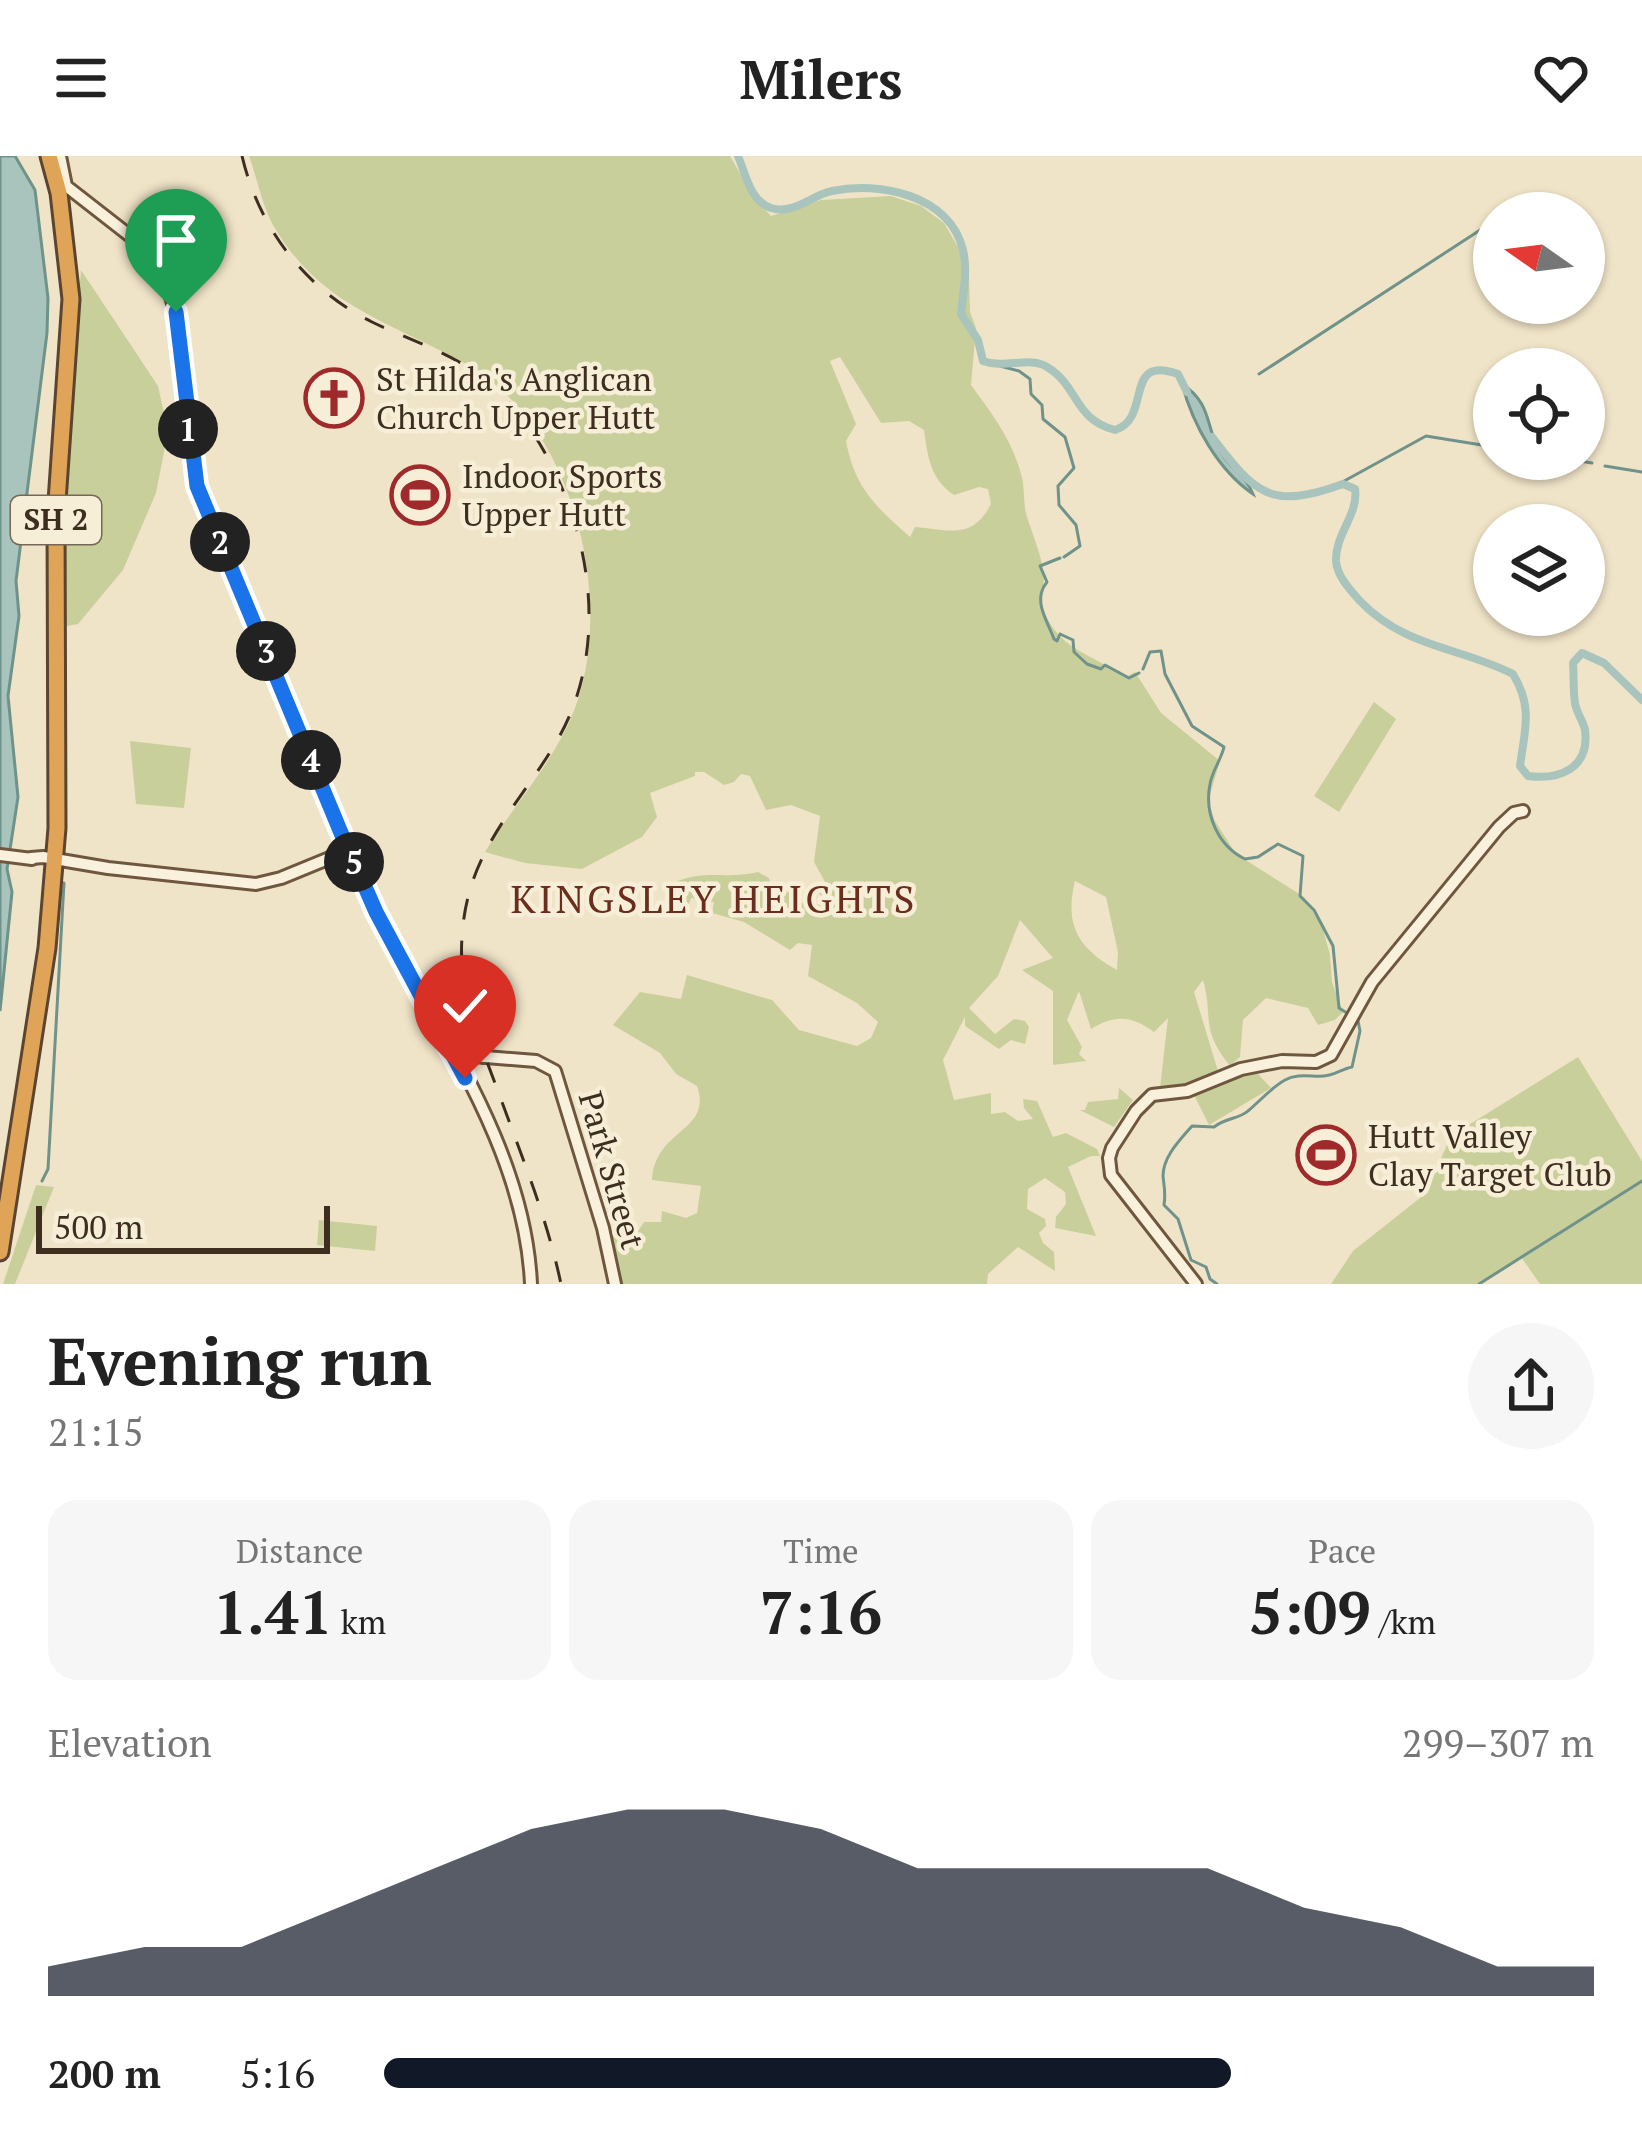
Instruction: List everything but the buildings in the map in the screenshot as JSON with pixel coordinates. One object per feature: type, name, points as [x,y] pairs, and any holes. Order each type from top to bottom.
[{"type":"highway","name":"SH 2","points":[[0,1252],[14,1184],[41,970],[56,741],[56,516],[71,299],[59,202],[46,156]]},
{"type":"street","points":[[62,156],[62,179],[143,246],[167,283],[179,324],[197,486],[376,912],[445,1041],[471,1057]]},
{"type":"street","points":[[1196,1284],[1114,1181],[1109,1165],[1112,1148],[1136,1111],[1152,1095],[1187,1091],[1261,1065],[1322,1061],[1335,1051],[1372,982],[1499,827],[1523,811]]},
{"type":"street","points":[[0,855],[256,884],[347,851]]},
{"type":"street","points":[[466,1080],[471,1057]]},
{"type":"street","points":[[471,1057],[466,1080],[494,1133],[526,1234],[534,1284]]},
{"type":"street","name":"Park Street","points":[[471,1057],[536,1061],[555,1070],[615,1284]]},
{"type":"street","points":[[579,1148],[590,1135]]},
{"type":"green space","points":[[249,156],[730,156],[754,198],[771,216],[821,200],[891,196],[921,206],[944,223],[969,278],[970,312],[976,328],[971,385],[1018,465],[1043,569],[1040,599],[1046,616],[1074,648],[1126,677],[1135,672],[1161,713],[1220,761],[1208,801],[1215,821],[1236,854],[1304,897],[1322,926],[1343,1012],[1318,1025],[1308,1008],[1266,998],[1243,1020],[1240,1057],[1230,1066],[1211,1032],[1203,980],[1194,992],[1218,1071],[1189,1085],[1160,1088],[1168,1018],[1154,1032],[1122,1019],[1091,1029],[1079,991],[1067,1020],[1086,1061],[1053,1065],[1053,991],[1022,970],[1053,958],[1020,920],[998,976],[969,1008],[995,1034],[1014,1019],[1025,1021],[1029,1027],[1025,1044],[1011,1040],[999,1049],[965,1026],[965,1017],[943,1060],[954,1100],[991,1093],[991,1114],[1005,1112],[1018,1121],[1033,1119],[1023,1099],[1037,1101],[1053,1137],[1066,1133],[1097,1149],[1100,1156],[1068,1167],[1096,1236],[1055,1228],[1056,1217],[1066,1204],[1065,1192],[1045,1178],[1028,1189],[1027,1209],[1045,1219],[1046,1226],[1039,1233],[1054,1252],[1055,1271],[1018,1247],[988,1274],[987,1284],[621,1284],[612,1240],[615,1232],[634,1237],[644,1222],[661,1222],[662,1211],[686,1218],[697,1213],[701,1186],[652,1180],[655,1163],[691,1122],[700,1101],[697,1086],[676,1074],[660,1053],[613,1025],[640,992],[681,999],[687,975],[772,1000],[799,1030],[857,1046],[871,1038],[878,1022],[857,1003],[808,976],[812,945],[798,943],[790,950],[744,922],[712,913],[714,902],[691,898],[688,907],[676,908],[669,885],[692,877],[758,872],[805,905],[820,904],[824,899],[812,885],[827,897],[831,893],[814,862],[820,816],[791,805],[766,810],[750,776],[741,774],[724,785],[704,772],[695,772],[695,776],[650,793],[657,817],[642,837],[582,869],[525,863],[485,852],[555,749],[573,713],[586,670],[590,622],[578,523],[561,475],[537,432],[507,395],[471,367],[337,295],[292,253],[273,225]],"holes":[[[840,357],[881,423],[909,421],[924,430],[932,467],[946,489],[954,495],[988,489],[991,504],[976,523],[950,531],[915,527],[910,537],[877,505],[861,484],[850,457],[846,441],[856,424],[830,361]],[[1075,881],[1106,897],[1118,952],[1117,970],[1093,954],[1078,934],[1072,911]]]},
{"type":"green space","points":[[81,270],[158,386],[165,447],[156,493],[123,570],[78,624],[62,627],[69,417]]},
{"type":"green space","points":[[1374,702],[1396,719],[1339,812],[1314,796]]},
{"type":"green space","points":[[130,741],[191,748],[184,808],[136,804]]},
{"type":"green space","points":[[1578,1057],[1642,1161],[1642,1284],[1540,1284],[1521,1257],[1479,1284],[1331,1284],[1353,1251],[1425,1194],[1451,1136]]},
{"type":"green space","points":[[1257,1073],[1271,1088],[1209,1125],[1193,1093]]},
{"type":"green space","points":[[1119,1088],[1133,1100],[1114,1127],[1080,1110],[1088,1102],[1118,1099]]},
{"type":"green space","points":[[36,1185],[54,1187],[15,1284],[3,1284]]},
{"type":"green space","points":[[319,1220],[377,1226],[375,1251],[317,1245]]},
{"type":"water","points":[[0,156],[15,156],[35,190],[48,298],[8,696],[18,797],[7,869],[12,892],[0,1011]]},
{"type":"water","points":[[1182,384],[1200,401],[1218,448],[1253,494],[1208,445]]},
{"type":"waterway","points":[[738,156],[753,193],[771,208],[788,209],[824,193],[870,188],[910,196],[944,216],[963,250],[961,314],[978,340],[983,361],[1047,367],[1101,425],[1115,430],[1126,423],[1150,373],[1178,374],[1187,392]]},
{"type":"waterway","points":[[1259,374],[1473,235]]},
{"type":"waterway","points":[[1000,366],[1030,379],[1031,394],[1042,405],[1043,419],[1065,437],[1074,468],[1058,486],[1059,505],[1076,525],[1080,546],[1064,557]]},
{"type":"waterway","points":[[1326,491],[1426,436],[1473,444]]},
{"type":"waterway","points":[[1212,437],[1241,472],[1267,492],[1298,496],[1343,484],[1355,489],[1354,507],[1337,551],[1341,577],[1360,601],[1395,628],[1513,674],[1525,708],[1520,766],[1528,776],[1561,773],[1583,754],[1585,730],[1575,703],[1573,663],[1582,653],[1604,663],[1642,700]]},
{"type":"waterway","points":[[1605,466],[1642,472]]},
{"type":"waterway","points":[[1060,558],[1040,566],[1047,582],[1041,603],[1054,639],[1060,634],[1073,640],[1074,652],[1087,664],[1101,669],[1105,665],[1129,678],[1139,673]]},
{"type":"waterway","points":[[1143,669],[1150,652],[1161,651],[1165,674],[1192,726],[1224,747],[1211,779],[1209,807],[1227,846],[1245,859],[1278,844],[1303,856],[1300,896],[1314,910],[1333,946],[1339,1008],[1350,1015]]},
{"type":"waterway","points":[[42,1181],[48,1169],[64,883]]},
{"type":"waterway","points":[[1217,1284],[1206,1267],[1191,1260],[1178,1219],[1164,1205],[1163,1176],[1169,1155],[1192,1126],[1214,1127],[1240,1116],[1285,1080],[1327,1076],[1352,1067],[1358,1021]]},
{"type":"waterway","points":[[1479,1284],[1642,1181]]},
{"type":"railway","points":[[242,156],[260,208],[306,274],[372,322],[466,366],[510,403],[546,456],[580,543],[589,631],[579,690],[555,744],[483,856],[473,880],[462,937],[463,978],[472,1017],[541,1211],[561,1284]]},
{"type":"place","name":"St Hilda's Anglican Church Upper Hutt","points":[[334,398]]},
{"type":"place","name":"Indoor Sports Upper Hutt","points":[[420,495]]},
{"type":"place","name":"Hutt Valley Clay Target Club","points":[[1326,1155]]},
{"type":"district","name":"KINGSLEY HEIGHTS","points":[[714,899]]},
{"type":"route","points":[[176,312],[191,456],[201,497],[344,840],[355,848],[352,857],[370,901],[465,1078]]}]
